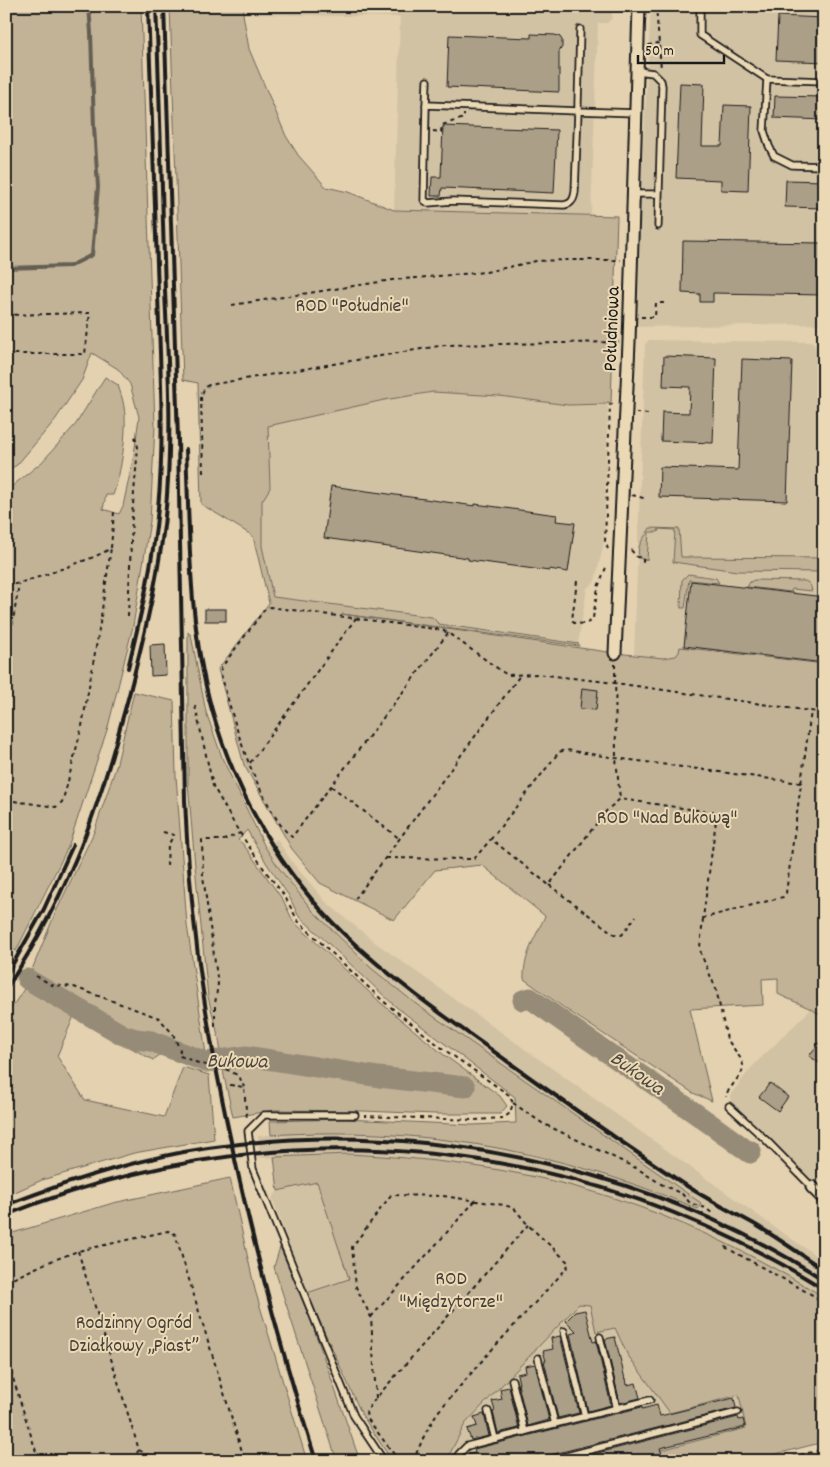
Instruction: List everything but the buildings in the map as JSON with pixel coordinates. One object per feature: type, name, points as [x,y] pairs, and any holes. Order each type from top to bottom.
[{"type":"street","name":"Południowa","points":[[615,653],[622,549],[641,7]]},
{"type":"street","points":[[812,1187],[824,1199]]},
{"type":"lane","points":[[615,6],[641,7]]},
{"type":"lane","points":[[700,6],[700,35],[767,79],[824,81]]},
{"type":"lane","points":[[427,81],[423,197],[425,202],[452,201],[568,205],[573,200],[575,192],[580,30]]},
{"type":"lane","points":[[638,71],[653,73],[661,81],[658,226]]},
{"type":"lane","points":[[767,79],[764,131],[774,156],[792,165],[824,166]]},
{"type":"lane","points":[[426,105],[636,113]]},
{"type":"lane","points":[[633,194],[658,194]]},
{"type":"lane","points":[[729,1106],[766,1140],[812,1187]]},
{"type":"lane","points":[[354,1115],[264,1115],[248,1131],[253,1169],[354,1416],[384,1461]]},
{"type":"lane","points":[[564,1331],[585,1417]]},
{"type":"lane","points":[[600,1337],[617,1409]]},
{"type":"lane","points":[[538,1358],[555,1424]]},
{"type":"lane","points":[[512,1380],[526,1432]]},
{"type":"lane","points":[[455,1461],[467,1446],[650,1400]]},
{"type":"lane","points":[[488,1411],[495,1439]]},
{"type":"lane","points":[[547,1461],[738,1412]]},
{"type":"path","points":[[442,130],[442,125],[464,118],[465,107]]},
{"type":"path","points":[[232,305],[392,280],[486,272],[536,261],[631,260]]},
{"type":"path","points":[[6,315],[90,313],[85,354],[6,354]]},
{"type":"path","points":[[203,473],[201,396],[205,387],[209,385],[445,345],[628,342]]},
{"type":"path","points":[[6,387],[11,354]]},
{"type":"path","points":[[626,395],[618,394],[615,402],[610,406],[605,542],[606,546],[622,549],[643,558],[643,565]]},
{"type":"path","points":[[128,616],[132,516],[138,447],[134,433]]},
{"type":"path","points":[[630,502],[631,495],[647,499]]},
{"type":"path","points":[[6,800],[56,807],[62,802],[82,726],[99,630],[111,548],[114,512]]},
{"type":"path","points":[[6,586],[19,584],[99,555],[111,548]]},
{"type":"path","points":[[577,581],[572,620],[574,623],[585,624],[593,618],[598,587],[622,549]]},
{"type":"path","points":[[6,664],[19,584]]},
{"type":"path","points":[[448,633],[292,837],[284,831],[260,789],[249,764],[231,713],[221,674],[221,668],[265,609],[270,607],[442,630],[448,633],[507,675],[537,674],[615,683],[824,712]]},
{"type":"path","points":[[249,764],[356,618]]},
{"type":"path","points":[[615,653],[616,758],[620,799]]},
{"type":"path","points":[[355,899],[521,674]]},
{"type":"path","points":[[195,706],[213,786],[240,833],[266,872],[284,894],[298,921],[383,1001],[442,1048],[508,1095],[513,1102],[542,1123],[638,1169],[661,1184],[682,1194],[690,1202],[712,1213]]},
{"type":"path","points":[[703,918],[783,897],[786,893],[811,711]]},
{"type":"path","points":[[386,858],[474,859],[559,752],[566,750],[801,783]]},
{"type":"path","points":[[331,786],[400,838]]},
{"type":"path","points":[[549,885],[606,810],[620,799],[718,813],[700,947],[716,989],[727,1040],[741,1059],[743,1065],[742,1072],[726,1094],[729,1106]]},
{"type":"path","points":[[162,832],[174,834],[168,845],[167,866],[164,867]]},
{"type":"path","points":[[215,1026],[215,1004],[218,984],[203,876],[202,840],[224,840],[240,833]]},
{"type":"path","points":[[491,839],[614,934],[622,934],[636,916]]},
{"type":"path","points":[[36,976],[52,985],[74,987],[159,1018],[173,1034],[180,1050],[180,1056],[201,1064],[224,1068],[239,1076],[244,1087],[248,1131]]},
{"type":"path","points":[[230,1085],[244,1087]]},
{"type":"path","points":[[354,1115],[474,1120],[504,1118],[510,1113],[513,1102]]},
{"type":"path","points":[[376,1398],[371,1317],[356,1287],[352,1246],[391,1195],[443,1196],[514,1208],[528,1225],[568,1263],[566,1269],[437,1413],[413,1461]]},
{"type":"path","points":[[371,1317],[475,1201]]},
{"type":"path","points":[[399,1461],[367,1418],[366,1412],[376,1398],[528,1225]]},
{"type":"path","points":[[6,1282],[78,1251],[168,1232],[175,1234],[246,1461]]},
{"type":"path","points":[[725,1247],[816,1297],[820,1303],[824,1321]]},
{"type":"path","points":[[78,1251],[140,1450],[158,1461]]},
{"type":"path","points":[[6,1356],[39,1461]]},
{"type":"path","points":[[131,1461],[140,1450]]},
{"type":"path","points":[[779,1461],[823,1450]]},
{"type":"path","points":[[811,1461],[823,1450]]},
{"type":"shaded area","points":[[244,6],[612,6],[612,18],[607,23],[598,23],[591,215],[394,210],[400,17],[243,14]]},
{"type":"shaded area","points":[[651,6],[824,6],[824,324],[633,327]]},
{"type":"shaded area","points":[[649,340],[813,342],[824,366],[824,676],[634,655],[645,344]]},
{"type":"shaded area","points":[[433,392],[499,396],[568,405],[606,404],[608,402],[604,542],[595,581],[587,588],[578,644],[438,624],[431,617],[273,597],[262,546],[262,501],[270,488],[267,426],[384,400]]},
{"type":"shaded area","points":[[277,839],[292,862],[327,903],[376,943],[824,1261],[824,1297],[798,1281],[687,1226],[635,1205],[579,1188],[482,1167],[414,1158],[348,1154],[260,1158],[258,1136],[352,1132],[416,1136],[499,1147],[549,1158],[609,1175],[670,1197],[701,1203],[416,1004],[371,968],[312,910],[279,868],[265,847]]},
{"type":"shaded area","points":[[812,1008],[824,1017],[824,1186],[814,1184],[731,1102],[731,1094],[751,1068]]},
{"type":"shaded area","points":[[317,1182],[349,1279],[307,1293],[272,1198],[278,1191]]},
{"type":"shaded area","points":[[579,1303],[590,1305],[614,1328],[627,1354],[739,1395],[747,1428],[662,1450],[664,1461],[446,1461],[465,1424]]},
{"type":"green space","points":[[6,6],[141,6],[155,426],[150,521],[133,626],[108,727],[68,847],[16,951],[6,945],[6,491],[42,462],[76,424],[105,377],[118,385],[125,416],[123,451],[119,475],[113,495],[106,495],[103,509],[119,514],[123,506],[134,455],[139,417],[130,384],[118,369],[92,353],[82,380],[55,420],[17,465],[6,471]]},
{"type":"green space","name":"ROD \"Nad Bukową\"","points":[[170,6],[244,6],[243,14],[249,49],[286,136],[298,155],[326,187],[348,192],[394,210],[617,216],[611,403],[568,405],[499,396],[433,392],[384,400],[268,426],[270,488],[262,501],[262,546],[273,597],[432,617],[439,624],[579,644],[579,646],[342,614],[615,653],[663,658],[676,656],[680,647],[824,664],[824,1017],[808,1007],[778,994],[778,978],[762,979],[763,1005],[690,1009],[712,1101],[693,1093],[567,1010],[524,979],[528,954],[545,916],[482,865],[435,870],[394,920],[320,883],[292,849],[244,765],[218,669],[269,603],[253,536],[201,504],[198,383],[183,380]]},
{"type":"green space","points":[[650,528],[679,529],[681,557],[824,558],[824,572],[737,571],[673,562],[675,530],[659,529],[658,532],[649,532],[647,560],[641,559],[638,551],[639,547]]},
{"type":"green space","points":[[688,574],[716,578],[719,583],[689,580],[685,608],[681,608],[682,580]]},
{"type":"green space","points":[[754,580],[805,581],[810,585],[812,591],[792,589],[791,592],[747,587]]},
{"type":"green space","points":[[188,632],[191,635],[206,712],[223,760],[265,847],[312,910],[371,968],[416,1004],[701,1203],[698,1209],[594,1172],[542,1157],[489,1146],[381,1134],[271,1135],[270,1121],[345,1119],[473,1125],[516,1123],[515,1097],[395,1006],[298,915],[289,896],[247,830],[238,840],[243,844],[283,900],[293,921],[381,1003],[444,1055],[500,1096],[507,1106],[500,1114],[274,1110],[233,1117],[224,1076],[219,1039],[208,997],[195,866],[188,783]]},
{"type":"green space","points":[[134,692],[174,701],[176,776],[187,925],[206,1054],[169,1048],[153,1060],[74,1016],[57,1056],[85,1100],[164,1117],[183,1067],[209,1075],[214,1139],[134,1153],[42,1180],[6,1196],[6,1016],[24,989],[54,916],[94,832],[116,767]]},
{"type":"green space","name":"ROD \"Międzytorze\"","points":[[348,1154],[436,1161],[494,1169],[580,1188],[611,1197],[673,1220],[733,1247],[791,1277],[824,1297],[824,1442],[748,1461],[664,1461],[661,1450],[746,1428],[739,1395],[670,1413],[627,1354],[615,1328],[596,1332],[590,1305],[579,1304],[465,1424],[446,1461],[392,1461],[362,1415],[307,1293],[349,1279],[317,1182],[278,1191],[274,1157]]},
{"type":"green space","name":"Rodzinny Ogród Działkowy „Piast”","points":[[230,1178],[255,1290],[307,1461],[6,1461],[6,1235],[113,1203]]},
{"type":"green space","points":[[280,1247],[310,1318],[360,1461],[337,1461],[274,1267]]},
{"type":"waterway","points":[[6,268],[70,266],[92,255],[98,187],[89,6]]},
{"type":"waterway","name":"Bukowa","points":[[27,979],[123,1035],[151,1041],[206,1062],[247,1056],[379,1077],[465,1087]]},
{"type":"waterway","name":"Bukowa","points":[[523,1000],[530,998],[696,1113],[750,1153],[751,1151]]},
{"type":"railway","points":[[128,668],[142,609],[153,549],[158,508],[162,428],[148,6]]},
{"type":"railway","points":[[6,989],[50,915],[92,819],[129,695],[147,621],[165,520],[169,418],[156,6]]},
{"type":"railway","points":[[164,6],[178,440],[185,800],[193,910],[211,1041],[236,1164],[277,1329],[316,1461]]},
{"type":"railway","points":[[186,449],[194,613],[198,646],[212,710],[234,772],[248,802],[263,831],[300,885],[344,934],[382,968],[444,1016],[659,1167],[699,1193],[763,1229],[824,1270]]},
{"type":"railway","points":[[6,976],[44,909],[73,845]]},
{"type":"railway","points":[[6,1205],[106,1171],[182,1152],[208,1148],[287,1140],[367,1139],[448,1146],[527,1159],[606,1180],[682,1206],[755,1240],[824,1280]]},
{"type":"railway","points":[[6,1215],[110,1181],[214,1159],[319,1150],[424,1153],[528,1169],[629,1197],[728,1237],[824,1289]]},
{"type":"park label","name":"ROD \"Południe\"","points":[[352,304]]}]
